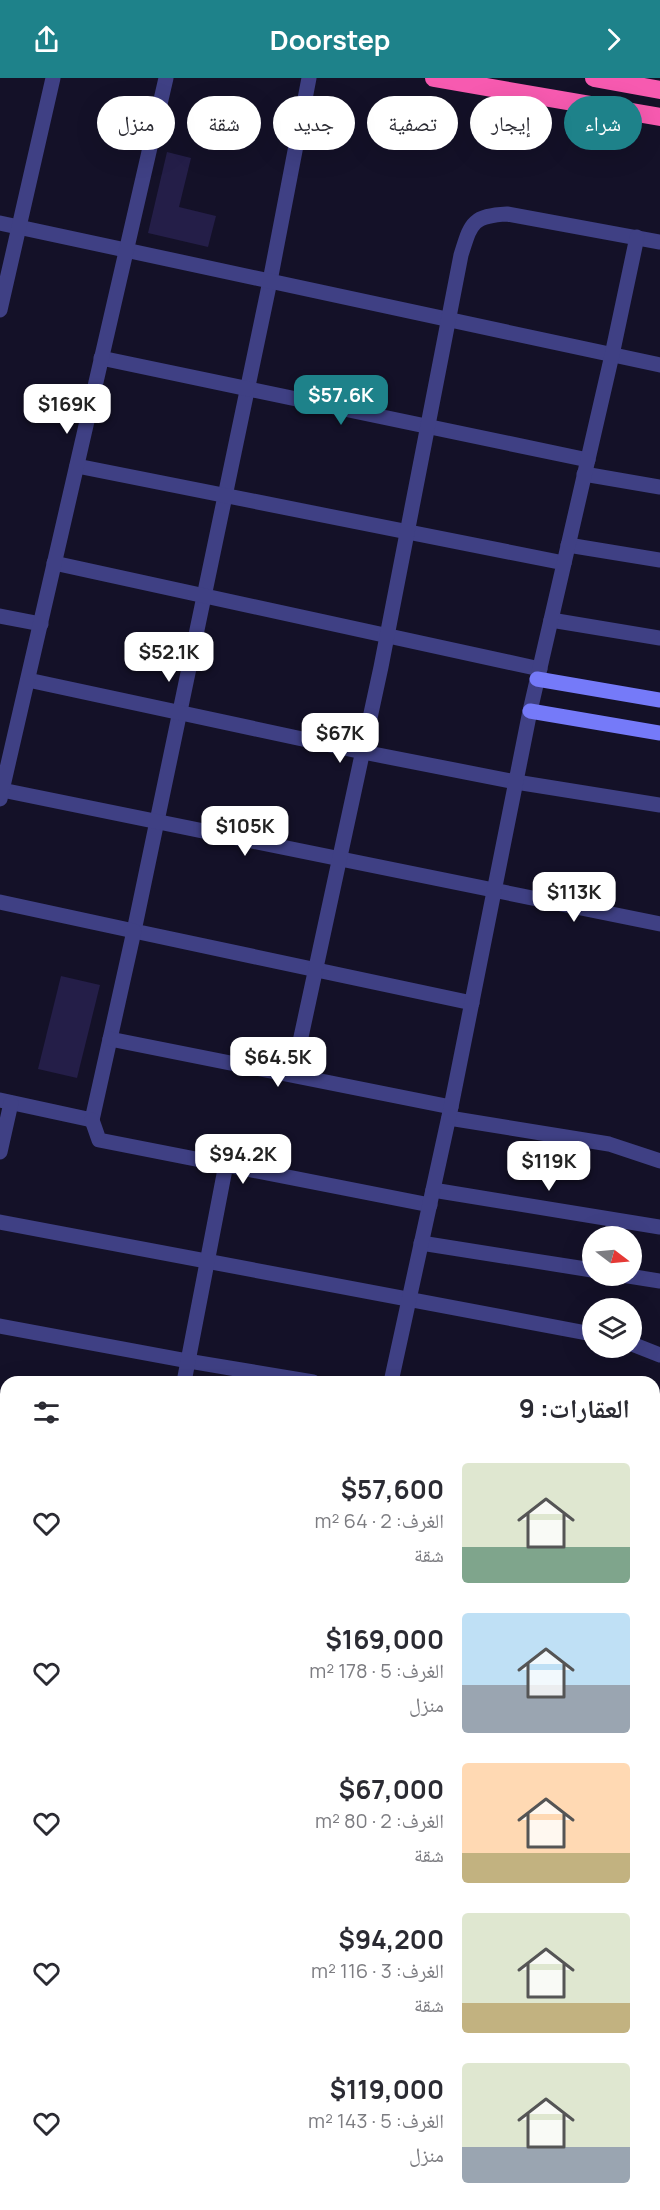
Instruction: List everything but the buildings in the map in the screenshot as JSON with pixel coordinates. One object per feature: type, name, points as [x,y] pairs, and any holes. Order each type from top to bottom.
[{"type":"highway","points":[[434,78],[660,117]]},
{"type":"highway","points":[[594,78],[660,90]]},
{"type":"street","points":[[0,310],[52,78]]},
{"type":"street","points":[[166,78],[28,680],[6,747],[1,794],[157,822],[660,924]]},
{"type":"street","points":[[309,78],[270,281],[134,932],[92,1120],[99,1140],[226,1164],[431,1197],[660,1227]]},
{"type":"street","points":[[293,1074],[363,752],[461,255],[467,235],[474,222],[489,215],[507,214],[660,242]]},
{"type":"street","points":[[0,223],[660,365]]},
{"type":"street","points":[[392,1376],[450,1113],[531,711],[637,237]]},
{"type":"street","points":[[101,358],[428,427],[660,487]]},
{"type":"street","points":[[77,466],[564,563]]},
{"type":"street","points":[[568,545],[660,560]]},
{"type":"street","points":[[54,563],[387,636],[539,674],[660,700]]},
{"type":"street","points":[[0,616],[41,624]]},
{"type":"street","points":[[551,620],[660,638]]},
{"type":"street","points":[[28,680],[363,752],[516,782],[660,805]]},
{"type":"street","points":[[531,711],[660,733]]},
{"type":"street","points":[[0,902],[472,1003]]},
{"type":"street","points":[[110,1039],[293,1074],[450,1113],[609,1144],[660,1161]]},
{"type":"street","points":[[0,1152],[6,1102],[92,1120]]},
{"type":"street","points":[[185,1376],[226,1164]]},
{"type":"street","points":[[0,1222],[582,1332]]},
{"type":"street","points":[[421,1243],[582,1268]]},
{"type":"street","points":[[642,1278],[660,1281]]},
{"type":"street","points":[[0,1326],[277,1376]]},
{"type":"street","points":[[642,1348],[660,1355]]}]
